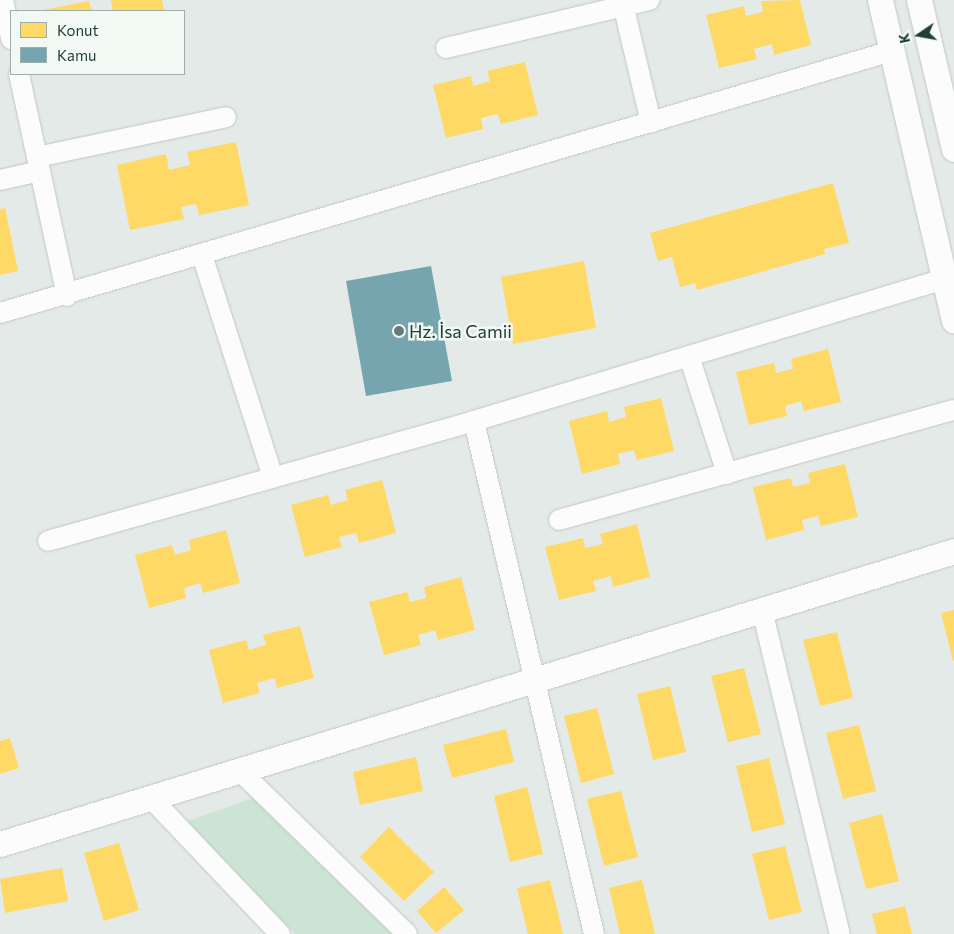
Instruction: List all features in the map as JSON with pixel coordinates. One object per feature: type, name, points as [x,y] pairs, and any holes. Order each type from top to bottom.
[{"type":"street","points":[[3,0],[7,35]]},
{"type":"street","points":[[446,48],[622,3],[649,0]]},
{"type":"street","points":[[880,0],[954,321]]},
{"type":"street","points":[[919,0],[954,149]]},
{"type":"street","points":[[622,3],[651,124]]},
{"type":"street","points":[[0,313],[67,296],[892,51]]},
{"type":"street","points":[[19,75],[67,296]]},
{"type":"street","points":[[0,180],[38,164],[226,117]]},
{"type":"street","points":[[202,255],[273,478]]},
{"type":"street","points":[[48,542],[474,421],[945,279]]},
{"type":"street","points":[[689,356],[727,474]]},
{"type":"street","points":[[559,520],[954,410]]},
{"type":"street","points":[[474,421],[594,934]]},
{"type":"street","points":[[0,844],[149,796],[534,682],[954,551]]},
{"type":"street","points":[[762,610],[840,934]]},
{"type":"street","points":[[238,769],[407,934]]},
{"type":"street","points":[[149,796],[280,934]]},
{"type":"green space","points":[[256,797],[396,934],[295,934],[185,822]]},
{"type":"building: Konut","points":[[111,0],[162,0],[164,10],[113,10]]},
{"type":"building: Konut","points":[[800,0],[811,45],[774,55],[772,44],[754,49],[757,59],[719,68],[706,15],[744,6],[746,16],[763,12],[761,1]]},
{"type":"building: Konut","points":[[89,1],[92,10],[43,10]]},
{"type":"building: Konut","points":[[525,62],[538,115],[501,124],[498,114],[481,118],[483,129],[446,138],[433,85],[471,76],[473,86],[490,81],[487,71]]},
{"type":"building: Konut","points":[[236,142],[249,205],[199,215],[196,204],[181,207],[184,219],[130,230],[117,165],[166,154],[169,170],[190,165],[187,152]]},
{"type":"building: Konut","points":[[833,183],[849,243],[824,249],[825,254],[697,290],[695,283],[680,287],[672,257],[658,261],[650,233]]},
{"type":"building: Konut","points":[[5,208],[18,271],[0,275],[0,209]]},
{"type":"building: Konut","points":[[584,261],[596,328],[513,344],[501,277]]},
{"type":"building: Konut","points":[[828,349],[841,402],[804,411],[801,401],[785,406],[787,416],[749,425],[736,372],[774,363],[776,373],[793,369],[791,359]]},
{"type":"building: Konut","points":[[661,398],[674,451],[637,460],[634,450],[618,454],[620,464],[582,474],[569,421],[607,411],[609,422],[626,417],[624,407]]},
{"type":"building: Konut","points":[[845,464],[858,517],[821,526],[818,516],[802,520],[804,530],[766,540],[753,487],[791,478],[793,487],[810,483],[808,473]]},
{"type":"building: Konut","points":[[382,480],[396,533],[359,543],[356,533],[339,537],[342,547],[305,557],[291,505],[328,495],[331,505],[348,500],[345,490]]},
{"type":"building: Konut","points":[[637,524],[650,577],[613,587],[611,576],[593,581],[596,591],[559,600],[545,547],[583,538],[585,548],[603,544],[600,534]]},
{"type":"building: Konut","points":[[226,530],[240,583],[203,593],[200,583],[184,588],[186,598],[149,608],[135,555],[172,545],[175,555],[191,550],[189,540]]},
{"type":"building: Konut","points":[[461,577],[475,630],[438,640],[435,630],[418,635],[421,645],[384,655],[369,602],[407,592],[410,602],[426,598],[424,587]]},
{"type":"building: Konut","points":[[954,610],[954,661],[953,661],[941,613]]},
{"type":"building: Konut","points":[[300,626],[314,678],[277,688],[275,678],[257,683],[260,693],[223,703],[209,650],[246,640],[249,650],[266,645],[263,635]]},
{"type":"building: Konut","points":[[837,632],[853,698],[820,706],[803,640]]},
{"type":"building: Konut","points":[[744,668],[761,734],[728,742],[711,676]]},
{"type":"building: Konut","points":[[670,686],[686,752],[653,760],[637,694]]},
{"type":"building: Konut","points":[[597,708],[614,774],[581,783],[564,716]]},
{"type":"building: Konut","points":[[859,725],[876,791],[843,799],[826,733]]},
{"type":"building: Konut","points":[[506,729],[514,762],[452,778],[443,745]]},
{"type":"building: Konut","points":[[10,738],[19,768],[0,774],[0,741]]},
{"type":"building: Konut","points":[[416,757],[423,791],[360,805],[353,772]]},
{"type":"building: Konut","points":[[769,758],[785,824],[752,832],[736,766]]},
{"type":"building: Konut","points":[[527,787],[543,854],[510,862],[494,796]]},
{"type":"building: Konut","points":[[621,791],[638,857],[604,866],[587,799]]},
{"type":"building: Konut","points":[[882,814],[899,881],[866,889],[849,823]]},
{"type":"building: Konut","points":[[389,827],[434,872],[404,901],[360,857]]},
{"type":"building: Konut","points":[[119,843],[139,910],[104,921],[84,853]]},
{"type":"building: Konut","points":[[785,846],[802,912],[769,920],[752,854]]},
{"type":"building: Konut","points":[[62,868],[68,901],[5,913],[0,879]]},
{"type":"building: Konut","points":[[550,880],[563,934],[528,934],[517,888]]},
{"type":"building: Konut","points":[[642,880],[655,934],[620,934],[609,888]]},
{"type":"building: Konut","points":[[444,887],[464,910],[436,933],[417,911]]},
{"type":"building: Konut","points":[[905,906],[912,934],[877,934],[872,914]]},
{"type":"building: Kamu","name":"Hz. İsa Camii","points":[[431,266],[452,381],[366,396],[346,281]]},
{"type":"place","name":"Hz. İsa Camii","points":[[399,331]]}]
